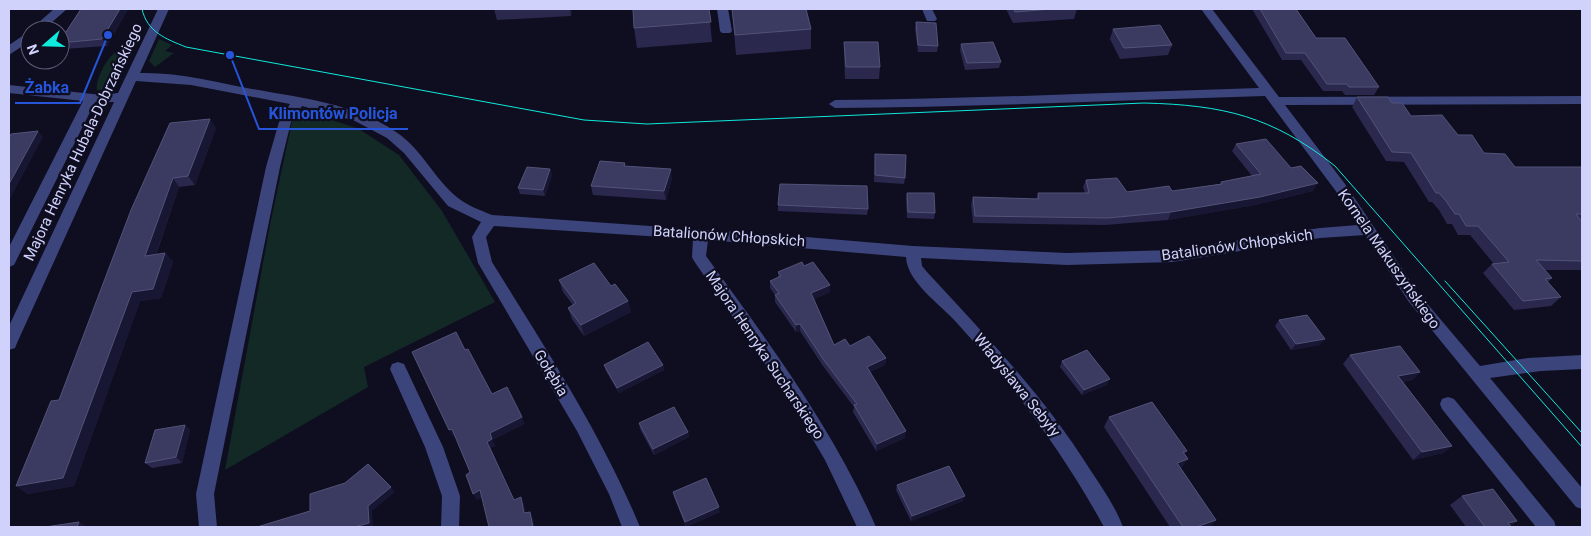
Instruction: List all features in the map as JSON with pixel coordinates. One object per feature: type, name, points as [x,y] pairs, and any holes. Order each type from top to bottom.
[{"type":"street","points":[[48,20],[61,9]]},
{"type":"street","name":"Majora Henryka Hubala-Dobrzańskiego","points":[[9,343],[163,9]]},
{"type":"street","points":[[722,9],[726,31]]},
{"type":"street","name":"Kornela Makuszyńskiego","points":[[1206,9],[1340,187],[1414,298],[1582,501]]},
{"type":"street","points":[[9,51],[20,43]]},
{"type":"street","name":"Batalionów Chłopskich","points":[[131,77],[168,77],[298,102],[350,115],[375,124],[400,143],[453,202],[490,220],[794,241],[914,252],[1059,259],[1173,256],[1320,233],[1367,230]]},
{"type":"street","points":[[9,89],[92,98],[122,97]]},
{"type":"street","points":[[835,104],[968,103],[1042,98],[1271,97],[1295,100],[1582,100]]},
{"type":"street","points":[[9,261],[92,98]]},
{"type":"street","points":[[208,527],[205,494],[243,319],[273,167],[285,122],[298,102]]},
{"type":"street","name":"Gołębia","points":[[490,220],[479,237],[485,263],[585,430],[620,498],[630,527]]},
{"type":"street","name":"Majora Henryka Sucharskiego","points":[[700,235],[699,257],[792,389],[831,454],[867,527]]},
{"type":"street","name":"Władysława Sebyły","points":[[914,252],[915,267],[964,320],[1036,406],[1075,460],[1114,527]]},
{"type":"street","points":[[1475,374],[1511,366],[1551,362],[1582,362]]},
{"type":"street","points":[[398,370],[434,447],[450,496],[450,527]]},
{"type":"street","points":[[1448,404],[1547,527]]},
{"type":"green space","points":[[159,39],[172,45],[165,51],[174,53],[155,67],[149,61]]},
{"type":"green space","points":[[132,49],[120,76],[115,82],[110,87],[97,90],[100,75],[109,59],[118,51]]},
{"type":"green space","points":[[294,112],[309,112],[359,129],[399,155],[442,211],[495,302],[364,367],[368,387],[225,470],[270,225]]},
{"type":"building","points":[[81,9],[120,9],[102,39],[70,42],[70,26]]},
{"type":"building","points":[[633,9],[709,9],[711,22],[634,28]]},
{"type":"building","points":[[732,9],[806,9],[811,29],[735,35]]},
{"type":"building","points":[[1014,9],[1052,9],[1015,12]]},
{"type":"building","points":[[1260,9],[1296,9],[1316,38],[1345,38],[1379,87],[1349,87],[1347,84],[1327,84],[1305,53],[1286,53]]},
{"type":"building","points":[[916,22],[936,23],[938,46],[918,45]]},
{"type":"building","points":[[1160,25],[1172,45],[1124,48],[1113,29]]},
{"type":"building","points":[[844,42],[878,42],[880,67],[846,67]]},
{"type":"building","points":[[993,42],[1001,62],[967,63],[961,44]]},
{"type":"building","points":[[1357,97],[1388,97],[1392,103],[1402,103],[1411,116],[1442,115],[1458,135],[1472,135],[1484,153],[1505,154],[1515,167],[1582,167],[1582,214],[1576,214],[1582,222],[1582,261],[1536,260],[1552,278],[1545,279],[1561,297],[1523,301],[1492,264],[1509,262],[1478,226],[1466,226],[1459,214],[1455,214],[1439,193],[1436,193],[1411,153],[1392,152]]},
{"type":"building","points":[[210,119],[188,176],[173,178],[145,256],[165,253],[153,289],[132,292],[63,478],[16,486],[51,401],[59,400],[131,210],[170,123]]},
{"type":"building","points":[[38,131],[9,184],[9,139],[11,134]]},
{"type":"building","points":[[1266,139],[1291,168],[1301,166],[1318,183],[1260,197],[1171,212],[1108,218],[975,216],[973,197],[1039,199],[1038,193],[1089,193],[1086,180],[1117,178],[1127,192],[1169,186],[1172,191],[1222,184],[1221,182],[1261,174],[1236,144]]},
{"type":"building","points":[[875,154],[906,155],[905,178],[875,175]]},
{"type":"building","points":[[600,161],[625,163],[624,166],[671,169],[664,191],[591,186]]},
{"type":"building","points":[[527,167],[550,169],[543,190],[518,188]]},
{"type":"building","points":[[780,184],[867,186],[868,209],[778,205]]},
{"type":"building","points":[[907,193],[934,193],[935,213],[908,212]]},
{"type":"building","points":[[802,262],[804,266],[813,262],[830,285],[811,293],[834,345],[845,339],[850,346],[869,336],[886,358],[867,367],[906,431],[877,444],[854,405],[857,404],[823,359],[800,324],[796,325],[775,295],[779,293],[770,281],[781,276],[778,272]]},
{"type":"building","points":[[594,263],[611,286],[615,284],[628,301],[581,325],[568,308],[576,303],[559,280]]},
{"type":"building","points":[[1307,315],[1325,339],[1296,344],[1279,320]]},
{"type":"building","points":[[456,332],[465,350],[468,349],[492,394],[507,387],[522,417],[490,433],[492,439],[487,442],[514,500],[521,497],[524,513],[530,512],[533,527],[489,527],[480,490],[473,494],[466,475],[470,472],[452,429],[449,430],[412,352]]},
{"type":"building","points":[[648,342],[663,365],[617,388],[604,365]]},
{"type":"building","points":[[1400,346],[1420,372],[1398,376],[1452,446],[1422,452],[1350,355]]},
{"type":"building","points":[[1087,350],[1110,379],[1084,390],[1062,361]]},
{"type":"building","points":[[1152,402],[1187,451],[1183,452],[1188,459],[1177,463],[1216,520],[1196,527],[1183,527],[1109,417]]},
{"type":"building","points":[[674,407],[688,432],[653,449],[639,423]]},
{"type":"building","points":[[185,425],[176,457],[145,463],[155,430]]},
{"type":"building","points":[[368,464],[391,487],[368,506],[369,523],[354,527],[257,527],[310,511],[310,494],[345,483]]},
{"type":"building","points":[[949,466],[965,496],[912,516],[897,485]]},
{"type":"building","points":[[706,478],[719,507],[685,522],[673,492]]},
{"type":"building","points":[[1493,489],[1517,521],[1508,523],[1511,527],[1485,527],[1462,496]]},
{"type":"building","points":[[79,522],[77,527],[45,527]]},
{"type":"tram line","points":[[142,9],[148,24],[158,34],[186,47],[584,120],[647,124],[1144,103],[1198,107],[1246,116],[1290,135],[1335,166],[1582,447]]},
{"type":"tram line","points":[[1445,281],[1582,433]]},
{"type":"place","name":"Żabka","points":[[108,35]]},
{"type":"place","name":"Klimontów Policja","points":[[230,55]]}]
